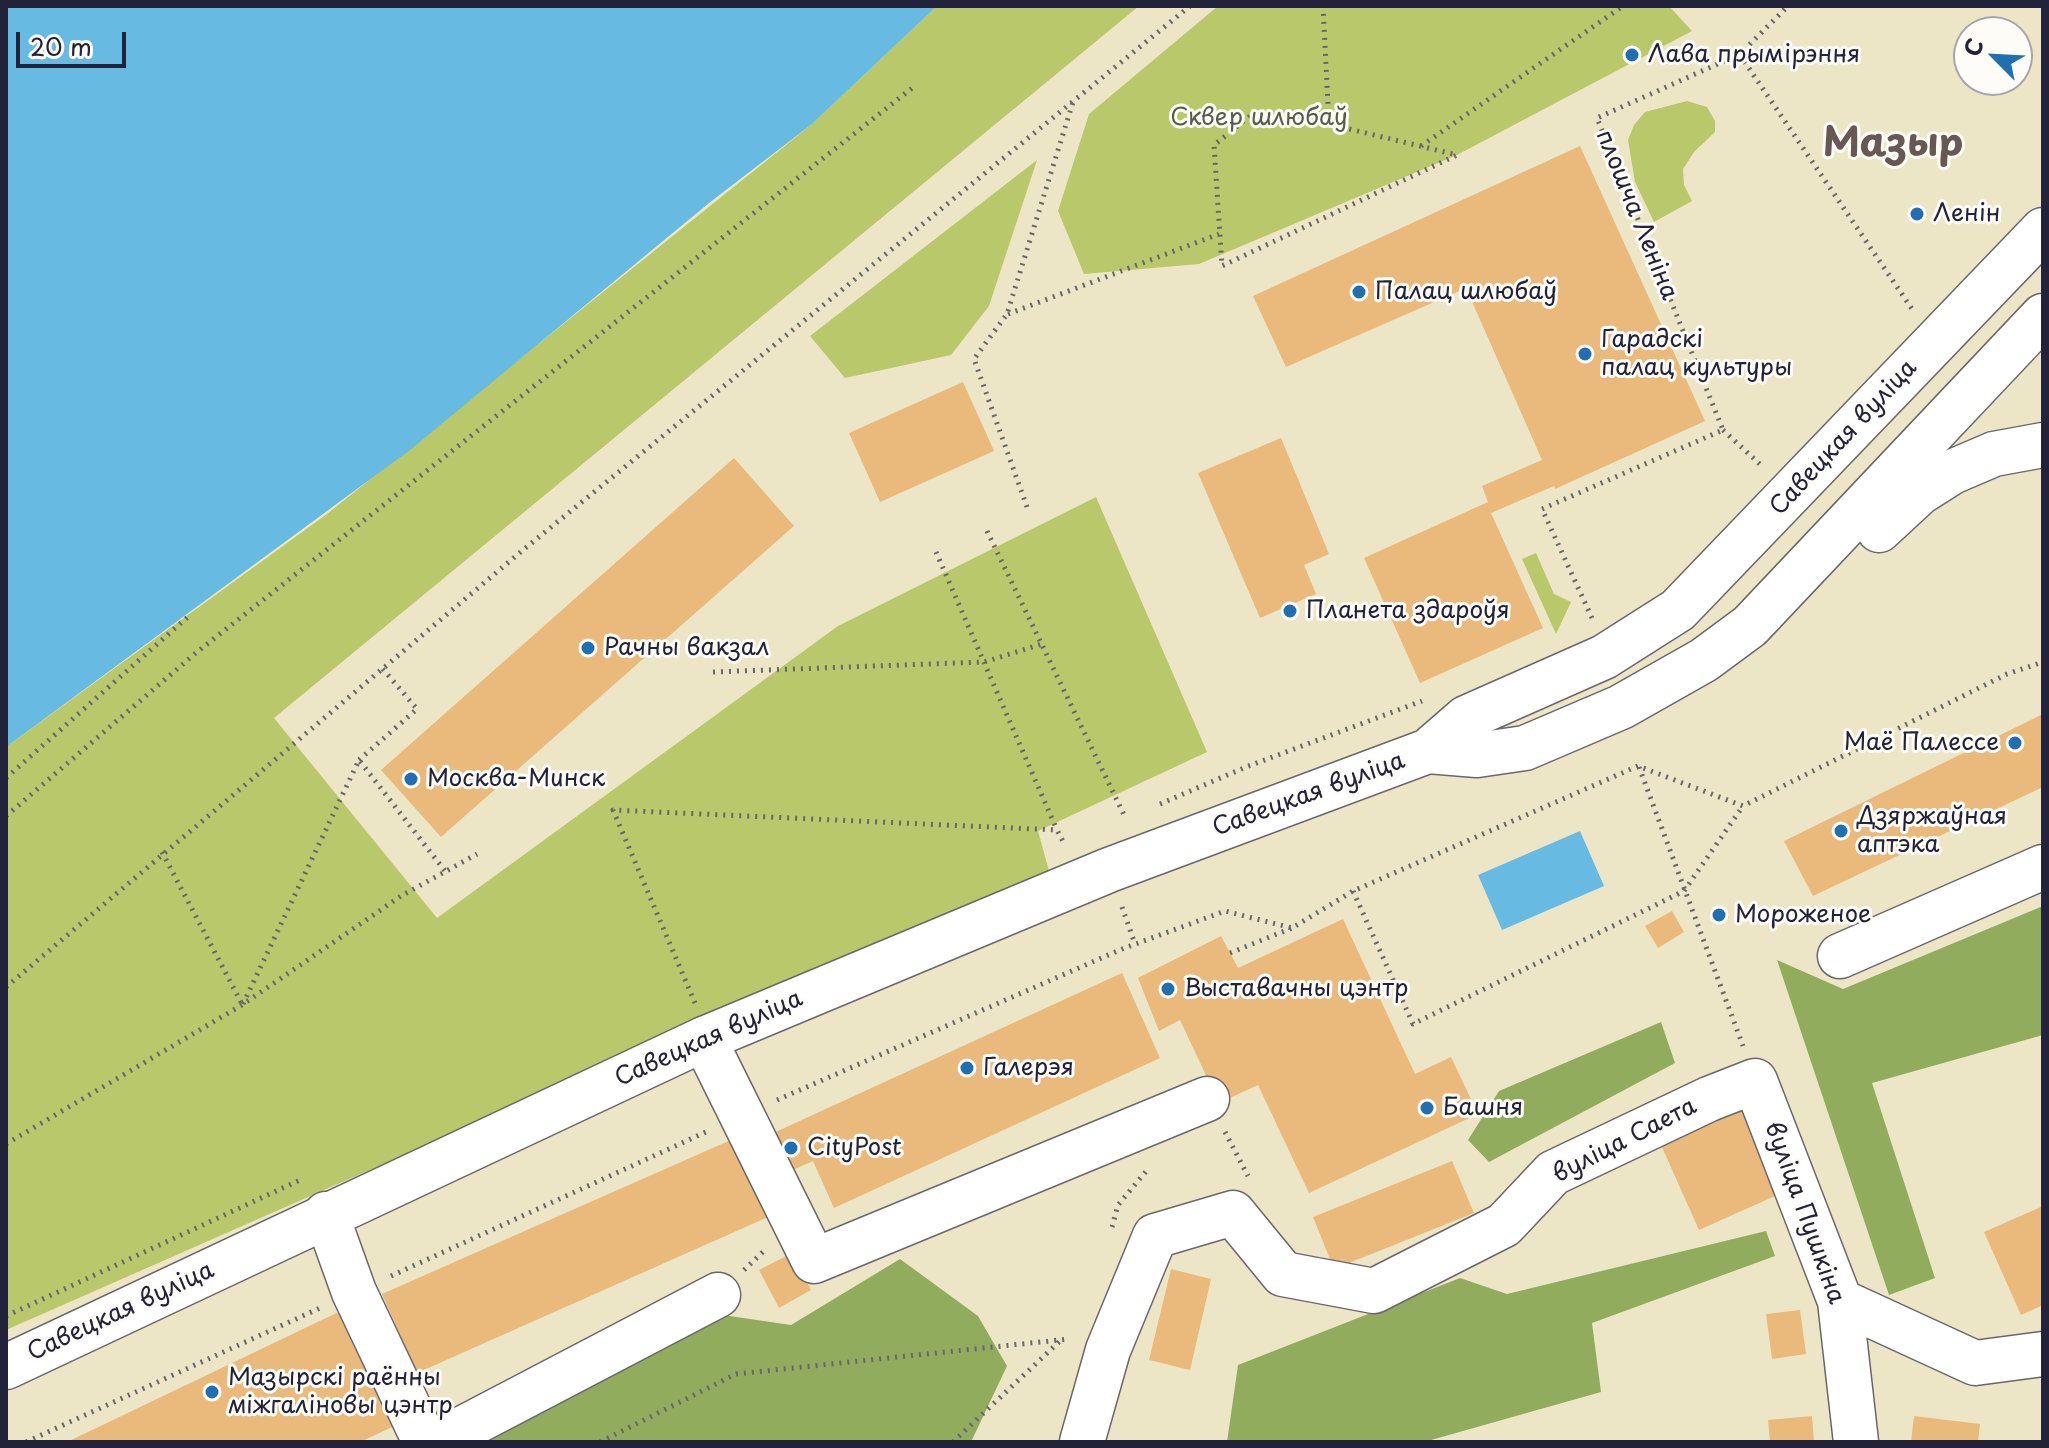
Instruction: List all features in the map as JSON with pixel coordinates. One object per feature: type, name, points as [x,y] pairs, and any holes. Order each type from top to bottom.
[{"type":"main road","points":[[2035,247],[2017,285],[2022,303],[2041,321]]},
{"type":"main road","name":"Савецкая вуліца","points":[[6,1367],[326,1214],[700,1022],[1428,751],[1466,718],[1604,657],[1678,610],[2035,247]]},
{"type":"main road","name":"Савецкая вуліца","points":[[1428,751],[1477,755],[1525,748],[1621,707],[1704,660],[1750,626],[2041,321]]},
{"type":"main road","points":[[1750,626],[1778,617],[1803,601],[1919,493],[1937,480],[1994,454],[2043,445]]},
{"type":"main road","points":[[1840,956],[2043,867]]},
{"type":"main road","points":[[700,1022],[814,1261],[1207,1099]]},
{"type":"main road","name":"вуліца Пушкіна","points":[[1755,1081],[1840,1301],[1856,1442]]},
{"type":"main road","name":"вуліца Саета","points":[[1082,1442],[1108,1350],[1155,1236],[1233,1213],[1283,1274],[1374,1291],[1504,1225],[1553,1173],[1709,1099],[1755,1081]]},
{"type":"main road","points":[[326,1214],[354,1292],[425,1442]]},
{"type":"main road","points":[[437,1442],[718,1295]]},
{"type":"main road","points":[[1840,1301],[1975,1363],[2043,1354]]},
{"type":"path","points":[[6,987],[382,668],[1190,6]]},
{"type":"path","points":[[1323,6],[1329,124]]},
{"type":"path","points":[[1420,146],[1623,6]]},
{"type":"path","name":"плошча Леніна","points":[[1723,430],[1597,118],[1740,54],[1788,6]]},
{"type":"path","points":[[1740,54],[1919,319]]},
{"type":"path","points":[[6,816],[197,652],[916,85]]},
{"type":"path","points":[[1027,507],[974,359],[1007,314],[1074,101]]},
{"type":"path","points":[[1255,112],[1329,124],[1457,155],[1222,266],[1214,145],[1255,112]]},
{"type":"path","points":[[1007,314],[1219,234]]},
{"type":"path","points":[[1595,623],[1542,509],[1723,430],[1771,474]]},
{"type":"path","points":[[987,531],[1126,819]]},
{"type":"path","points":[[936,552],[1065,845]]},
{"type":"path","points":[[6,778],[190,615]]},
{"type":"path","points":[[713,672],[984,662],[1042,644]]},
{"type":"path","points":[[1353,891],[1413,1024],[1684,891],[1743,806],[2007,674],[2043,662]]},
{"type":"path","points":[[242,1005],[359,760],[417,709],[382,668]]},
{"type":"path","points":[[359,760],[445,871]]},
{"type":"path","points":[[1230,953],[1292,928],[1353,891],[1638,766],[1743,806]]},
{"type":"path","points":[[1638,766],[1755,1081]]},
{"type":"path","points":[[700,1022],[613,810],[1057,830]]},
{"type":"path","points":[[162,852],[242,1005]]},
{"type":"path","points":[[6,1144],[242,1005],[401,896],[477,854]]},
{"type":"path","points":[[26,1442],[742,1115],[1122,949],[1225,911],[1292,928]]},
{"type":"path","points":[[953,1442],[1063,1338]]},
{"type":"path","points":[[600,1442],[736,1374],[1063,1338],[1108,1350]]},
{"type":"green space","points":[[937,6],[1139,6],[274,718],[437,918],[838,626],[1096,497],[1207,752],[1038,831],[1049,871],[6,1330],[6,747],[327,514],[812,124]]},
{"type":"green space","name":"Сквер шлюбаў","points":[[1218,6],[1669,6],[1692,31],[1457,155],[1199,264],[1084,274],[1058,211],[1089,114]]},
{"type":"green space","points":[[1687,101],[1707,107],[1715,121],[1715,132],[1694,152],[1683,169],[1684,185],[1692,201],[1654,222],[1635,182],[1628,140],[1634,125],[1645,112]]},
{"type":"green space","points":[[1037,160],[989,306],[951,355],[845,378],[810,336]]},
{"type":"green space","points":[[1536,553],[1554,594],[1571,602],[1556,634],[1522,559]]},
{"type":"green space","points":[[2043,906],[2043,1035],[1872,1083],[1935,1278],[1889,1295],[1777,960],[1843,989]]},
{"type":"green space","points":[[1661,1022],[1675,1063],[1489,1162],[1468,1140],[1499,1091]]},
{"type":"green space","points":[[1766,1231],[1775,1256],[1592,1323],[1601,1392],[1424,1442],[1227,1442],[1238,1365],[1460,1278],[1507,1294]]},
{"type":"green space","points":[[900,1259],[978,1316],[1007,1366],[971,1442],[488,1442],[716,1314],[791,1325]]},
{"type":"water","points":[[6,6],[937,6],[812,124],[709,203],[410,450],[6,747]]},
{"type":"water","points":[[1580,831],[1604,886],[1502,930],[1478,875]]},
{"type":"building","points":[[1580,146],[1705,421],[1555,489],[1554,486],[1491,513],[1543,628],[1420,683],[1364,558],[1488,502],[1482,486],[1542,460],[1466,288],[1286,367],[1253,296]]},
{"type":"building","points":[[963,382],[994,451],[880,502],[849,433]]},
{"type":"building","points":[[1281,438],[1329,554],[1304,565],[1316,594],[1260,618],[1198,473]]},
{"type":"building","name":"Рачны вакзал","points":[[734,458],[794,526],[441,837],[381,770]]},
{"type":"building","points":[[2043,714],[2043,787],[1813,896],[1784,841]]},
{"type":"building","name":"Мороженое","points":[[1723,906],[1729,917],[1715,924],[1709,913]]},
{"type":"building","points":[[1672,911],[1684,932],[1658,948],[1645,926]]},
{"type":"building","points":[[1343,919],[1415,1074],[1451,1057],[1478,1114],[1309,1193],[1258,1085],[1219,1103],[1180,1020],[1159,1031],[1138,978],[1221,936],[1238,968]]},
{"type":"building","points":[[1122,973],[1160,1058],[834,1208],[813,1161],[786,1173],[769,1135]]},
{"type":"building","points":[[1742,1098],[1784,1192],[1699,1230],[1657,1136]]},
{"type":"building","points":[[733,1139],[768,1217],[417,1373],[382,1294]]},
{"type":"building","points":[[1452,1161],[1474,1213],[1334,1269],[1313,1217]]},
{"type":"building","points":[[2043,1206],[2043,1305],[2021,1315],[1984,1232]]},
{"type":"building","points":[[792,1253],[811,1290],[779,1308],[759,1270]]},
{"type":"building","points":[[1171,1269],[1211,1279],[1190,1370],[1149,1360]]},
{"type":"building","points":[[349,1307],[403,1422],[360,1442],[67,1442]]},
{"type":"building","points":[[1800,1310],[1806,1354],[1772,1359],[1766,1314]]},
{"type":"building","points":[[1812,1416],[1814,1442],[1770,1442],[1768,1420]]},
{"type":"building","points":[[1914,1416],[1980,1424],[1978,1442],[1911,1442]]},
{"type":"place","name":"Лава прымірэння","points":[[1632,55]]},
{"type":"place","name":"Ленін","points":[[1917,214]]},
{"type":"place","name":"Палац шлюбаў","points":[[1359,292]]},
{"type":"place","name":"Гарадскі палац культуры","points":[[1585,354]]},
{"type":"place","name":"Планета здароўя","points":[[1290,611]]},
{"type":"place","name":"Рачны вакзал","points":[[588,648]]},
{"type":"place","name":"Маё Палессе","points":[[2015,743]]},
{"type":"place","name":"Москва-Минск","points":[[411,779]]},
{"type":"place","name":"Дзяржаўная аптэка","points":[[1841,831]]},
{"type":"place","name":"Мороженое","points":[[1719,915]]},
{"type":"place","name":"Выставачны цэнтр","points":[[1168,989]]},
{"type":"place","name":"Галерэя","points":[[967,1068]]},
{"type":"place","name":"Башня","points":[[1427,1108]]},
{"type":"place","name":"CityPost","points":[[791,1148]]},
{"type":"place","name":"Мазырскі раённы міжгаліновы цэнтр","points":[[212,1392]]},
{"type":"district","name":"Мазыр","points":[[1893,145]]}]
